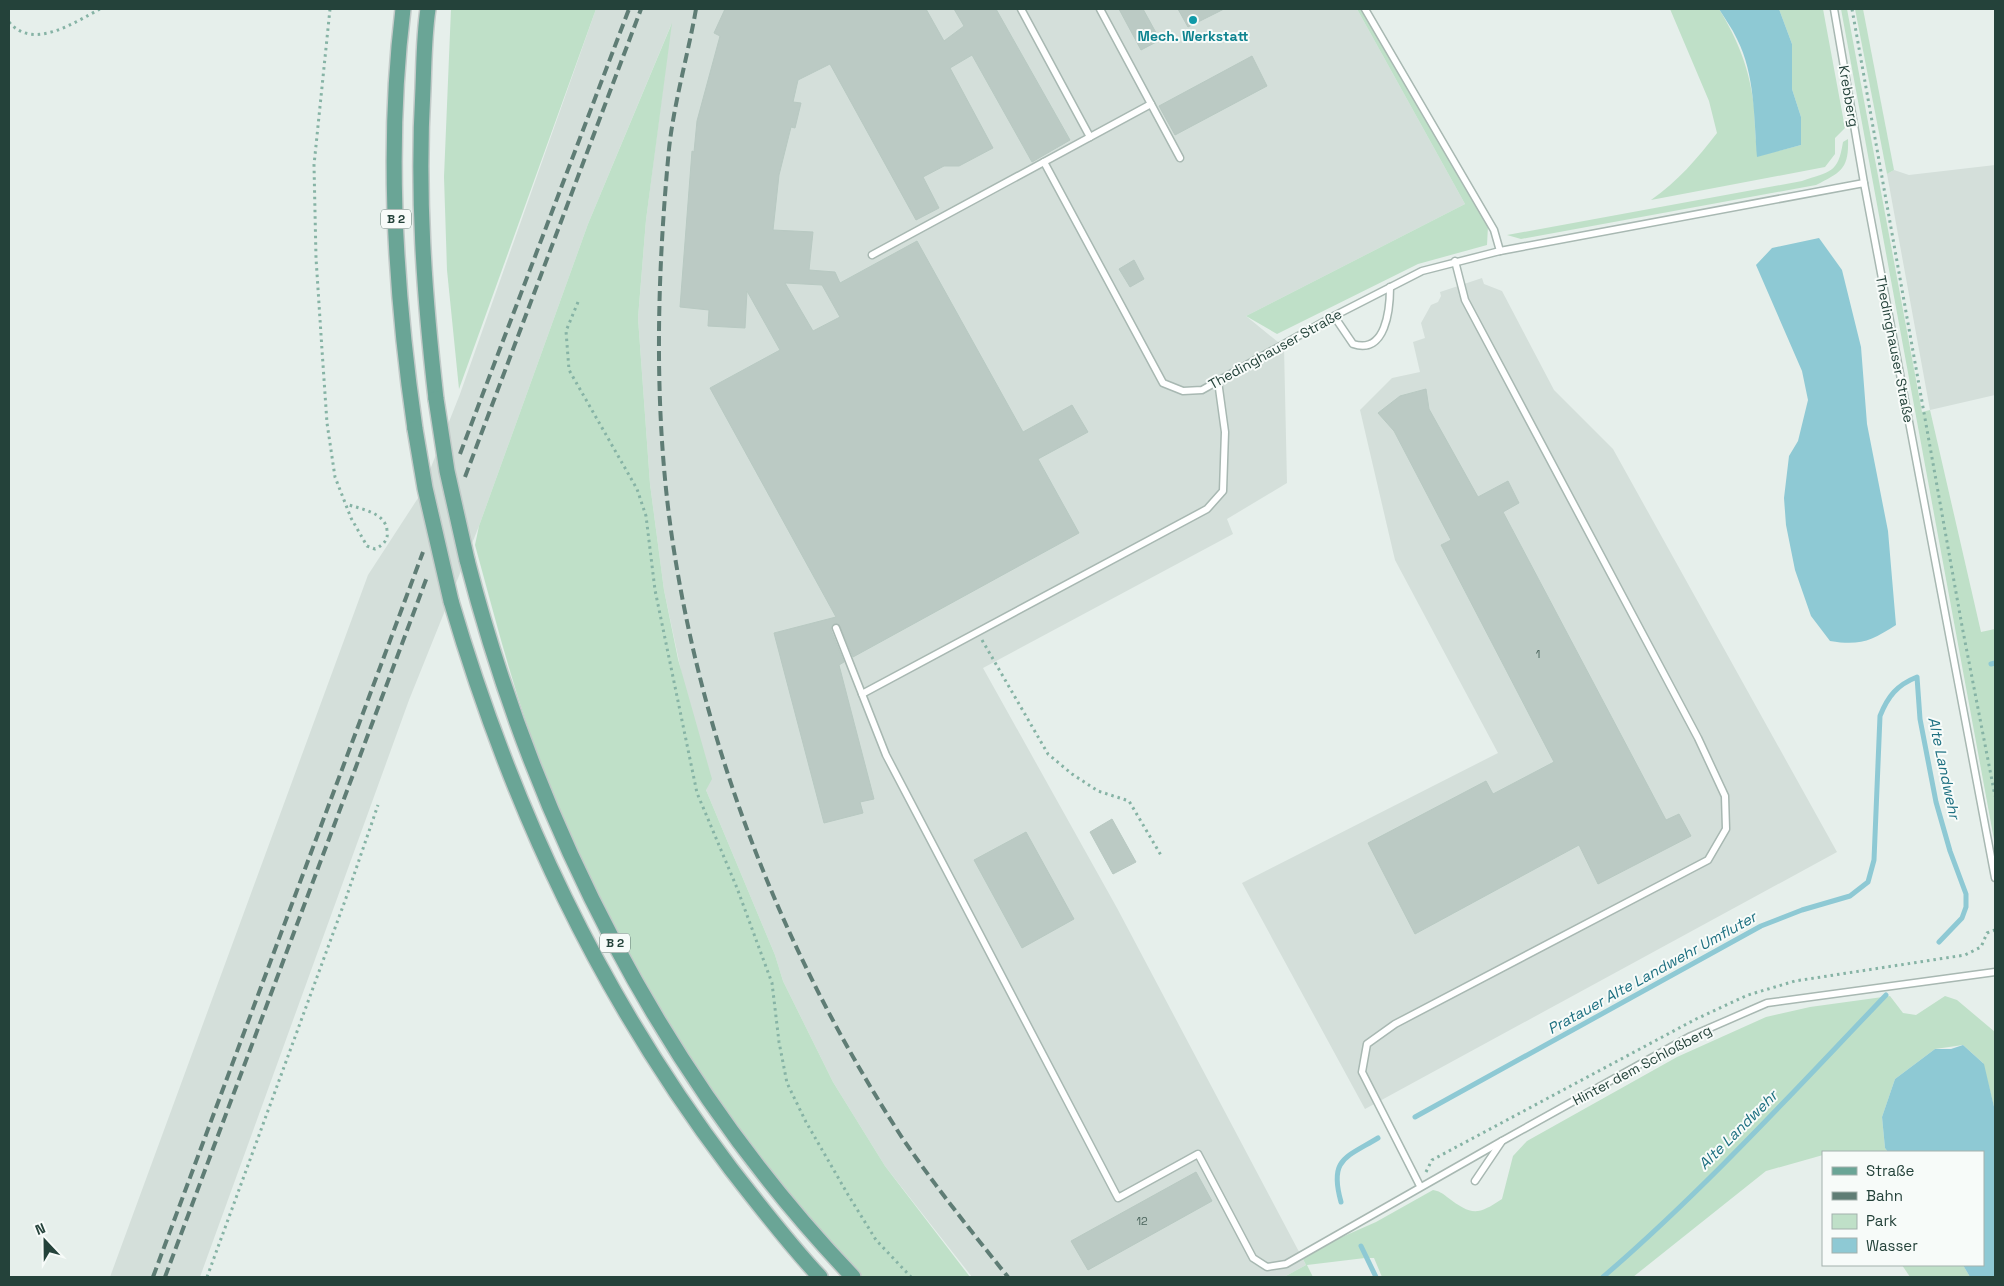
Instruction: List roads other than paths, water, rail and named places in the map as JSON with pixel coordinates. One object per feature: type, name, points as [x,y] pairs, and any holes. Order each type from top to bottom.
[{"type":"main road","name":"B 2","points":[[403,9],[396,115],[395,212],[399,278],[415,429],[427,496],[451,601],[472,671],[532,832],[578,928],[614,993],[695,1119],[787,1242],[820,1277]]},
{"type":"main road","name":"B 2","points":[[428,9],[420,144],[420,215],[423,278],[436,399],[447,471],[467,560],[497,666],[550,811],[600,916],[640,989],[705,1092],[752,1157],[852,1277]]},
{"type":"lane","points":[[1021,9],[1090,137]]},
{"type":"lane","points":[[1100,9],[1180,158]]},
{"type":"lane","points":[[1364,9],[1494,230],[1500,251]]},
{"type":"lane","name":"Krebberg","points":[[1834,9],[1864,183]]},
{"type":"lane","points":[[872,255],[1150,104]]},
{"type":"lane","name":"Thedinghauser Straße","points":[[1044,162],[1162,384],[1183,391],[1202,390],[1334,316],[1422,271],[1500,251],[1864,183],[1995,878]]},
{"type":"lane","points":[[1420,1186],[1362,1072],[1367,1044],[1395,1024],[1708,860],[1726,829],[1725,796],[1698,738],[1465,300],[1455,261]]},
{"type":"lane","points":[[1334,316],[1353,344],[1365,346],[1372,344],[1387,321],[1390,287]]},
{"type":"lane","points":[[836,628],[862,694],[1207,509],[1223,491],[1224,483],[1225,432],[1218,380]]},
{"type":"lane","name":"Hinter dem Schloßberg","points":[[862,694],[886,755],[1118,1198],[1198,1154],[1253,1258],[1267,1267],[1286,1264],[1420,1186],[1689,1037],[1767,1004],[1995,972]]},
{"type":"lane","name":"Hinter dem Schloßberg","points":[[1475,1181],[1502,1141]]},
{"type":"water","points":[[1719,9],[1779,9],[1792,44],[1792,89],[1801,117],[1801,145],[1757,157],[1753,97],[1747,67],[1735,35]]},
{"type":"water","points":[[1819,238],[1842,270],[1861,347],[1867,424],[1888,531],[1896,625],[1865,641],[1849,643],[1830,641],[1811,616],[1795,570],[1786,525],[1784,498],[1789,456],[1798,441],[1808,400],[1802,371],[1756,265],[1772,248]]},
{"type":"water","points":[[1963,1045],[1984,1064],[1995,1111],[1995,1277],[1970,1277],[1964,1266],[1984,1266],[1984,1151],[1887,1151],[1885,1148],[1882,1117],[1895,1079],[1935,1049],[1951,1049]]},
{"type":"waterway","name":"Alte Landwehr","points":[[1991,664],[1995,663]]},
{"type":"waterway","name":"Pratauer Alte Landwehr Umfluter","points":[[1415,1117],[1761,926],[1802,910],[1850,896],[1868,882],[1874,860],[1880,716],[1894,692],[1917,677],[1920,719],[1936,802],[1950,851],[1966,894],[1966,907],[1962,918],[1939,942]]},
{"type":"waterway","name":"Alte Landwehr","points":[[1603,1277],[1713,1175],[1886,995]]},
{"type":"waterway","name":"Pratauer Alte Landwehr Umfluter","points":[[1341,1202],[1337,1177],[1343,1161],[1357,1150],[1378,1138]]},
{"type":"waterway","name":"Pratauer Alte Landwehr Umfluter","points":[[1361,1246],[1376,1277]]},
{"type":"railway","points":[[460,454],[629,9]]},
{"type":"railway","points":[[465,477],[641,9]]},
{"type":"railway","points":[[696,9],[674,114],[669,149],[659,304],[660,408],[663,460],[676,563],[691,639],[710,714],[733,788],[759,861],[823,1002],[901,1136],[940,1190],[1008,1277]]},
{"type":"railway","points":[[153,1277],[423,552]]},
{"type":"railway","points":[[165,1277],[427,577]]},
{"type":"place","name":"Mech. Werkstatt","points":[[1193,20]]}]
